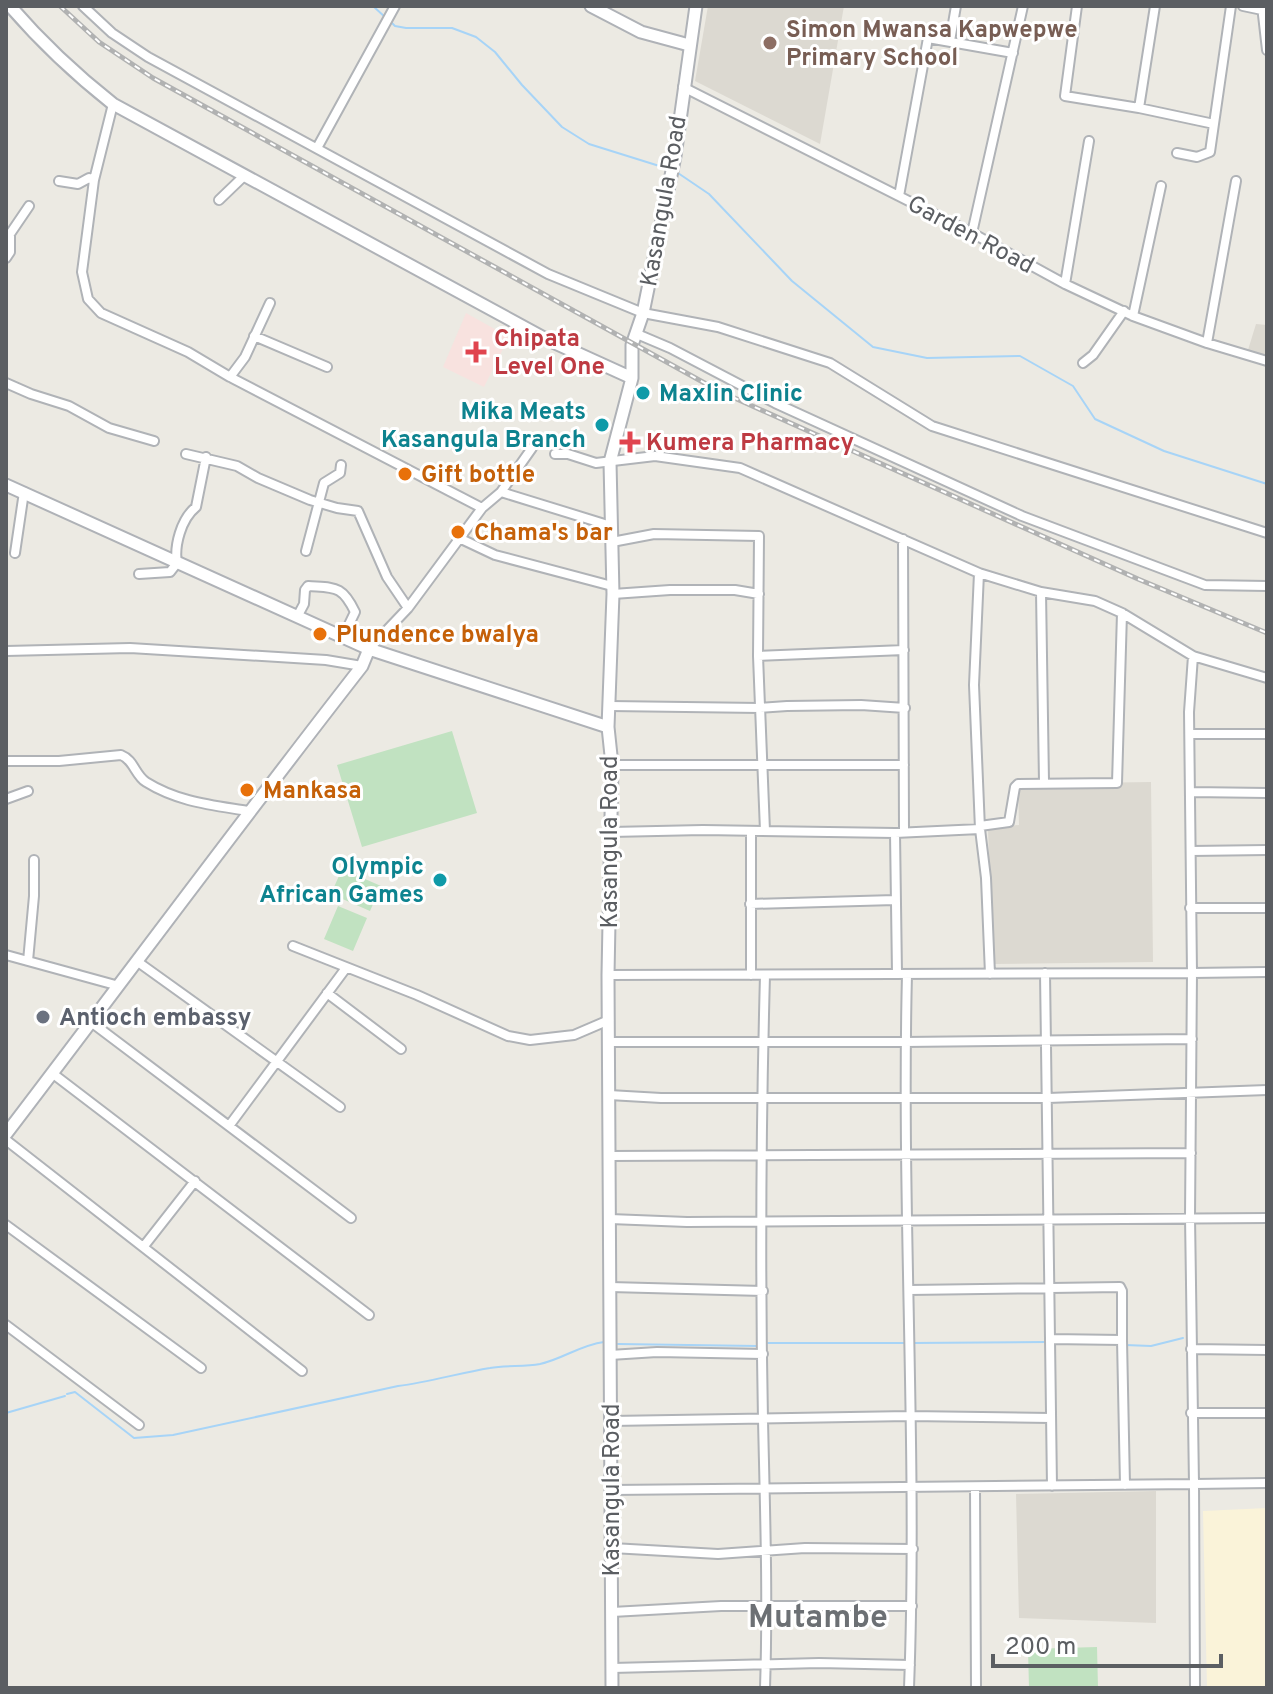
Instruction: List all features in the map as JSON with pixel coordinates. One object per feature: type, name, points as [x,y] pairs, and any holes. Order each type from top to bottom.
[{"type":"street","points":[[10,6],[51,52],[113,104],[544,338],[632,378]]},
{"type":"street","points":[[83,6],[112,33],[148,57],[548,274],[643,313],[718,327],[830,363],[932,426],[1267,533]]},
{"type":"street","points":[[591,6],[641,32],[689,45]]},
{"type":"street","name":"Kasangula Road","points":[[612,1688],[608,975],[612,765],[608,727],[613,590],[610,462],[632,378],[632,345],[643,313],[675,156],[696,6]]},
{"type":"street","points":[[950,41],[956,6]]},
{"type":"street","points":[[972,233],[1023,6]]},
{"type":"street","points":[[1077,6],[1065,96],[1214,124]]},
{"type":"street","points":[[1139,108],[1155,6]]},
{"type":"street","points":[[1177,153],[1197,157],[1210,152],[1231,6]]},
{"type":"street","points":[[1243,6],[1262,8],[1267,50]]},
{"type":"street","points":[[317,148],[394,8]]},
{"type":"street","points":[[899,196],[928,38],[1013,53]]},
{"type":"street","name":"Garden Road","points":[[683,87],[972,233],[1065,284],[1207,343],[1267,361]]},
{"type":"street","points":[[113,104],[94,180],[82,272],[88,299],[101,313],[188,352],[482,508]]},
{"type":"street","points":[[1065,284],[1089,141]]},
{"type":"street","points":[[219,200],[245,175]]},
{"type":"street","points":[[59,181],[78,184],[89,178],[94,180]]},
{"type":"street","points":[[1207,343],[1236,181]]},
{"type":"street","points":[[1083,363],[1129,313],[1161,186]]},
{"type":"street","points":[[6,258],[10,252],[10,234],[29,206]]},
{"type":"street","points":[[230,377],[245,357],[270,303]]},
{"type":"street","points":[[637,334],[775,403],[1022,516],[1205,585],[1267,586]]},
{"type":"street","points":[[254,336],[327,367]]},
{"type":"street","points":[[6,383],[69,406],[109,428],[154,441]]},
{"type":"street","points":[[302,1371],[6,1137],[248,811],[362,666],[369,649],[408,608],[482,508],[501,492],[532,448]]},
{"type":"street","points":[[186,454],[237,466],[258,478],[319,502],[358,511],[387,577],[408,608]]},
{"type":"street","points":[[555,454],[568,454],[596,463],[655,456],[740,468],[979,573],[1041,592],[1095,601],[1122,613],[1193,656],[1267,678]]},
{"type":"street","points":[[139,574],[170,572],[177,562],[175,552],[189,513],[196,507],[206,457]]},
{"type":"street","points":[[306,551],[324,483],[340,473],[341,465]]},
{"type":"street","points":[[6,485],[369,649],[608,727]]},
{"type":"street","points":[[15,553],[24,492]]},
{"type":"street","points":[[501,492],[611,526]]},
{"type":"street","points":[[612,542],[654,534],[759,536],[758,656],[765,831]]},
{"type":"street","points":[[459,538],[495,555],[613,590],[735,590],[759,594]]},
{"type":"street","points":[[903,539],[904,765],[895,900],[905,1042],[913,1549],[909,1688]]},
{"type":"street","points":[[979,573],[974,685],[990,974]]},
{"type":"street","points":[[297,617],[304,604],[306,588],[339,589],[355,612],[343,637]]},
{"type":"street","points":[[1041,592],[1044,782]]},
{"type":"street","points":[[611,832],[899,833],[980,828],[1009,822],[1016,785],[1044,782],[1117,783],[1122,613]]},
{"type":"street","points":[[6,651],[130,648],[326,660],[362,666]]},
{"type":"street","points":[[758,656],[904,650]]},
{"type":"street","points":[[1193,656],[1189,712],[1195,1688]]},
{"type":"street","points":[[610,706],[760,708],[833,705],[905,708]]},
{"type":"street","points":[[1191,734],[1267,734]]},
{"type":"street","points":[[6,761],[59,761],[121,755],[135,766],[141,779],[162,791],[184,800],[248,811]]},
{"type":"street","points":[[612,765],[904,765]]},
{"type":"street","points":[[6,799],[28,791]]},
{"type":"street","points":[[1191,792],[1267,793]]},
{"type":"street","points":[[751,831],[751,975]]},
{"type":"street","points":[[1191,851],[1267,850]]},
{"type":"street","points":[[28,961],[34,860]]},
{"type":"street","points":[[750,904],[895,900]]},
{"type":"street","points":[[1190,908],[1267,908]]},
{"type":"street","points":[[293,946],[417,995],[508,1036],[530,1040],[574,1035],[609,1020]]},
{"type":"street","points":[[6,955],[119,986]]},
{"type":"street","points":[[138,962],[340,1107]]},
{"type":"street","points":[[229,1126],[346,968]]},
{"type":"street","points":[[608,975],[1267,972]]},
{"type":"street","points":[[1045,973],[1052,1486]]},
{"type":"street","points":[[765,975],[761,1097],[765,1688]]},
{"type":"street","points":[[327,993],[401,1049]]},
{"type":"street","points":[[91,1022],[351,1218]]},
{"type":"street","points":[[609,1042],[1192,1039]]},
{"type":"street","points":[[52,1073],[369,1315]]},
{"type":"street","points":[[609,1095],[634,1098],[1048,1098],[1267,1090]]},
{"type":"street","points":[[609,1156],[1191,1153]]},
{"type":"street","points":[[144,1246],[195,1181]]},
{"type":"street","points":[[610,1219],[687,1222],[1267,1218]]},
{"type":"street","points":[[6,1225],[201,1368]]},
{"type":"street","points":[[610,1287],[763,1291]]},
{"type":"street","points":[[909,1290],[1120,1287],[1125,1485]]},
{"type":"street","points":[[6,1325],[139,1425]]},
{"type":"street","points":[[1050,1339],[1122,1340]]},
{"type":"street","points":[[1191,1349],[1267,1350]]},
{"type":"street","points":[[610,1355],[657,1352],[763,1354]]},
{"type":"street","points":[[1191,1413],[1267,1413]]},
{"type":"street","points":[[611,1421],[909,1416],[1051,1418]]},
{"type":"street","points":[[611,1490],[1267,1483]]},
{"type":"street","points":[[975,1487],[976,1688]]},
{"type":"street","points":[[612,1548],[709,1554],[766,1550],[913,1549]]},
{"type":"street","points":[[612,1612],[766,1606],[912,1606]]},
{"type":"street","points":[[612,1668],[819,1663],[910,1665]]},
{"type":"shaded area","name":"Simon Mwansa Kapwepwe Primary School","points":[[708,6],[844,6],[820,144],[695,81]]},
{"type":"shaded area","name":"Chipata Level One","points":[[466,313],[509,337],[484,387],[443,367]]},
{"type":"shaded area","points":[[1256,324],[1267,325],[1267,356],[1248,350]]},
{"type":"shaded area","points":[[1151,782],[1153,962],[992,964],[988,828],[1019,825],[1018,784]]},
{"type":"shaded area","points":[[1156,1491],[1156,1623],[1019,1618],[1016,1494]]},
{"type":"shaded area","points":[[1267,1508],[1267,1688],[1207,1688],[1203,1511]]},
{"type":"green space","points":[[452,731],[477,813],[362,847],[337,765]]},
{"type":"green space","points":[[342,869],[381,886],[370,911],[331,894]]},
{"type":"green space","points":[[338,906],[367,918],[353,951],[324,939]]},
{"type":"green space","points":[[1097,1647],[1098,1688],[1029,1688],[1028,1649]]},
{"type":"waterway","points":[[373,6],[386,18]]},
{"type":"waterway","points":[[391,22],[406,28],[452,28],[476,37],[495,52],[562,127],[589,144],[669,169]]},
{"type":"waterway","points":[[675,171],[709,194],[792,281],[873,347],[927,358],[1020,356],[1073,386],[1095,419],[1164,451],[1267,484]]},
{"type":"waterway","points":[[1125,1345],[1151,1346],[1183,1338]]},
{"type":"waterway","points":[[67,1394],[75,1392],[134,1438],[173,1435],[478,1370],[540,1364],[604,1342]]},
{"type":"waterway","points":[[912,1343],[1046,1342]]},
{"type":"waterway","points":[[768,1343],[905,1343]]},
{"type":"waterway","points":[[618,1344],[757,1346]]},
{"type":"waterway","points":[[6,1413],[65,1396]]},
{"type":"railway","points":[[60,6],[99,42],[153,78],[719,391],[1138,579],[1267,633]]},
{"type":"place","name":"Simon Mwansa Kapwepwe Primary School","points":[[770,43]]},
{"type":"place","name":"Chipata Level One","points":[[476,352]]},
{"type":"place","name":"Maxlin Clinic","points":[[643,393]]},
{"type":"place","name":"Mika Meats Kasangula Branch","points":[[602,425]]},
{"type":"place","name":"Kumera Pharmacy","points":[[630,442]]},
{"type":"place","name":"Gift bottle","points":[[405,474]]},
{"type":"place","name":"Chama's bar","points":[[458,532]]},
{"type":"place","name":"Plundence bwalya","points":[[320,634]]},
{"type":"place","name":"Mankasa","points":[[247,790]]},
{"type":"place","name":"Olympic African Games","points":[[440,880]]},
{"type":"place","name":"Antioch embassy","points":[[43,1017]]},
{"type":"district","name":"Mutambe","points":[[818,1616]]}]
